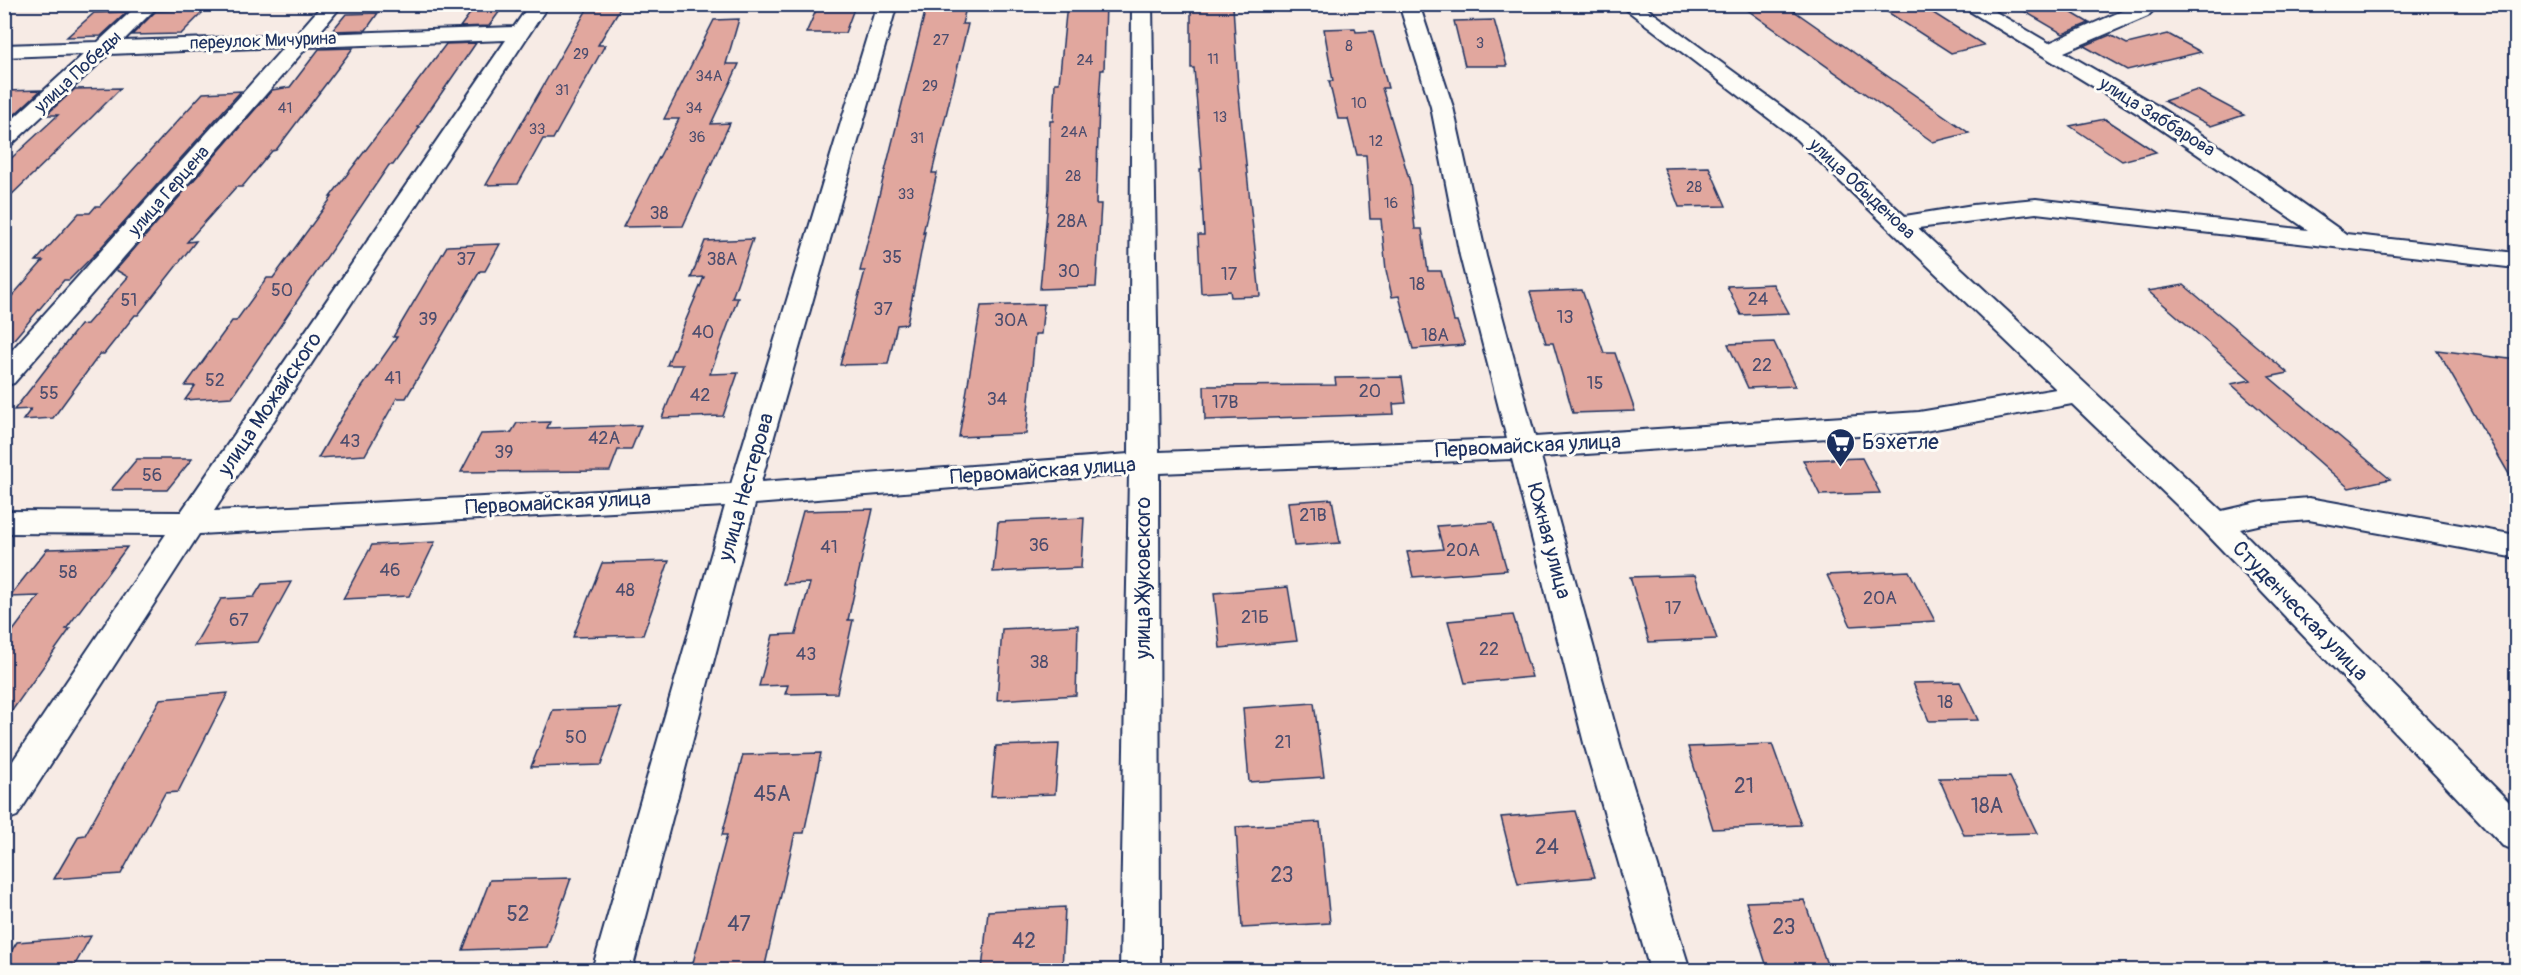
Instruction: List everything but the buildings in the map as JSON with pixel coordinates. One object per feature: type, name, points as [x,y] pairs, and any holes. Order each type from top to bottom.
[{"type":"street","name":"улица Победы","points":[[4,140],[151,4]]},
{"type":"street","name":"улица Герцена","points":[[4,378],[334,4]]},
{"type":"street","name":"улица Можайского","points":[[4,806],[190,523],[540,4]]},
{"type":"street","name":"улица Нестерова","points":[[612,970],[743,494],[887,4]]},
{"type":"street","name":"улица Жуковского","points":[[1140,970],[1144,463],[1142,4]]},
{"type":"street","name":"Южная улица","points":[[1409,4],[1442,107],[1473,256],[1603,747],[1670,970]]},
{"type":"street","name":"улица Обыденова","points":[[1628,4],[1804,134],[2078,394]]},
{"type":"street","name":"улица Зяббарова","points":[[1967,4],[2148,110],[2262,185],[2340,241]]},
{"type":"street","points":[[2048,51],[2141,12],[2151,4]]},
{"type":"street","name":"переулок Мичурина","points":[[4,51],[521,33]]},
{"type":"street","points":[[1899,224],[1972,212],[2036,207],[2517,261]]},
{"type":"street","name":"Первомайская улица","points":[[4,522],[190,523],[743,494],[1144,463],[1524,448],[1918,422],[2078,394]]},
{"type":"street","name":"Студенческая улица","points":[[2078,394],[2216,525],[2517,834]]},
{"type":"street","points":[[2216,525],[2262,513],[2309,509],[2517,546]]},
{"type":"place","name":"Бэхетле","points":[[1841,468]]}]
